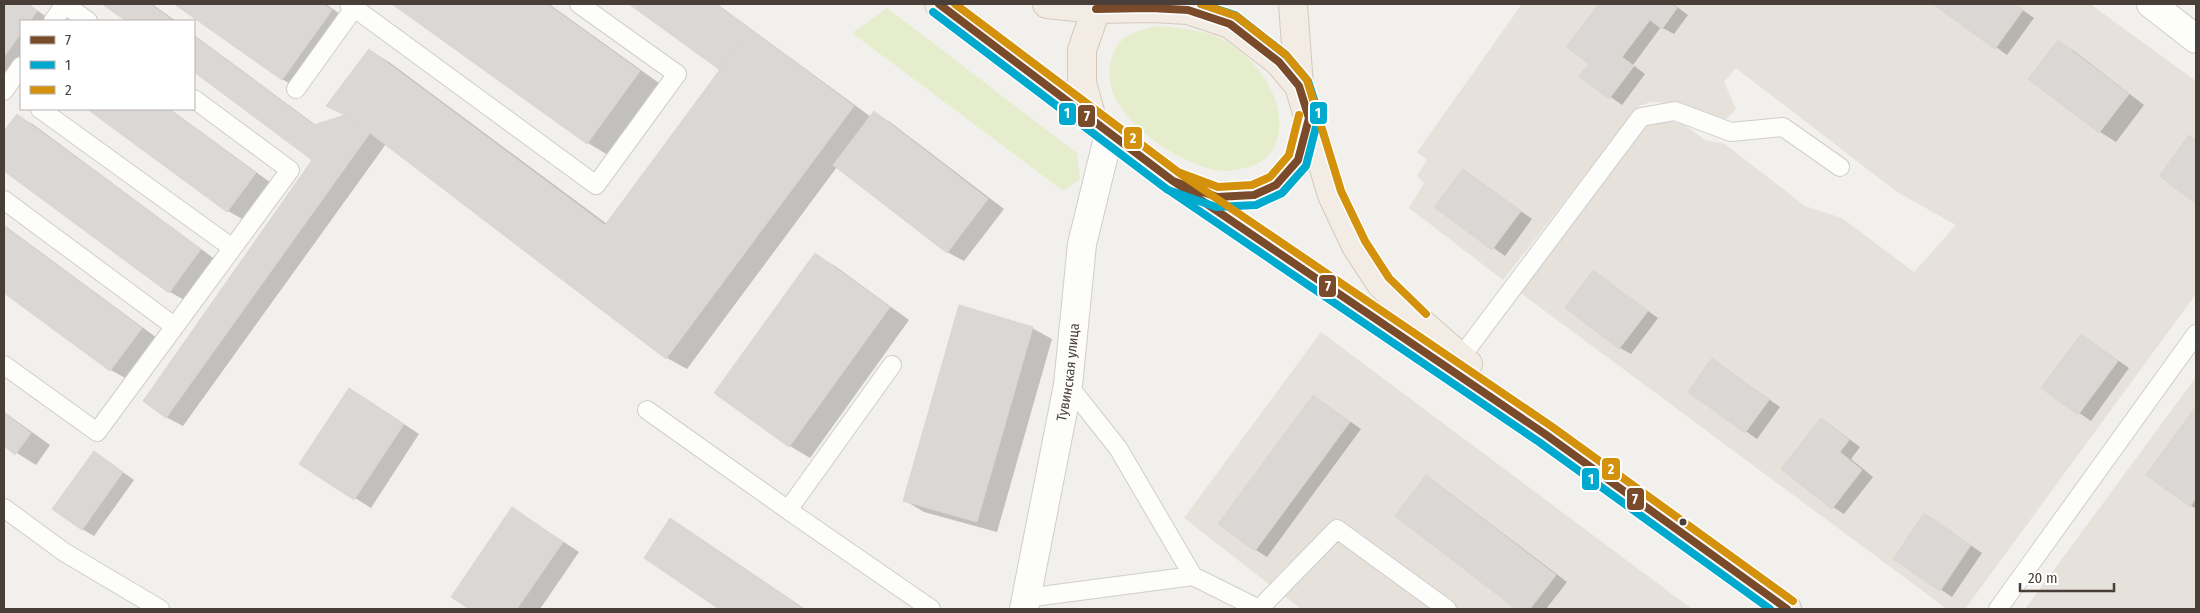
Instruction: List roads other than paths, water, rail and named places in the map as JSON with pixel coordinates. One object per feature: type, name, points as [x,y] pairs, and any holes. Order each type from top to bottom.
[{"type":"main road","points":[[939,4],[1101,128],[1173,180],[1545,434],[1787,609]]},
{"type":"main road","points":[[1047,4],[1188,10],[1230,24],[1279,62],[1300,86]]},
{"type":"main road","points":[[1293,4],[1300,86],[1332,195],[1356,246],[1381,284],[1409,312],[1545,434]]},
{"type":"main road","points":[[1097,6],[1082,50],[1082,83],[1101,128]]},
{"type":"main road","points":[[1173,180],[1217,197],[1254,195],[1276,185],[1298,160],[1309,118]]},
{"type":"street","points":[[2150,4],[2196,39]]},
{"type":"street","name":"Тувинская улица","points":[[1025,604],[1068,385],[1082,244],[1101,128]]},
{"type":"lane","points":[[54,20],[65,4],[87,20]]},
{"type":"lane","points":[[296,89],[354,5],[596,185],[677,74],[579,4]]},
{"type":"lane","points":[[11,90],[20,68]]},
{"type":"lane","points":[[4,365],[97,432],[231,247],[290,170],[195,100]]},
{"type":"lane","points":[[41,110],[231,247]]},
{"type":"lane","points":[[1461,357],[1641,117],[1675,111],[1731,132],[1782,127],[1840,168]]},
{"type":"lane","points":[[4,200],[174,326]]},
{"type":"lane","points":[[1998,609],[2196,334]]},
{"type":"lane","points":[[788,510],[892,365]]},
{"type":"lane","points":[[1068,385],[1118,448],[1193,576],[1259,609],[1337,529],[1447,609]]},
{"type":"lane","points":[[647,410],[931,609]]},
{"type":"lane","points":[[4,508],[64,552],[160,609]]},
{"type":"lane","points":[[1025,604],[1193,576]]}]
